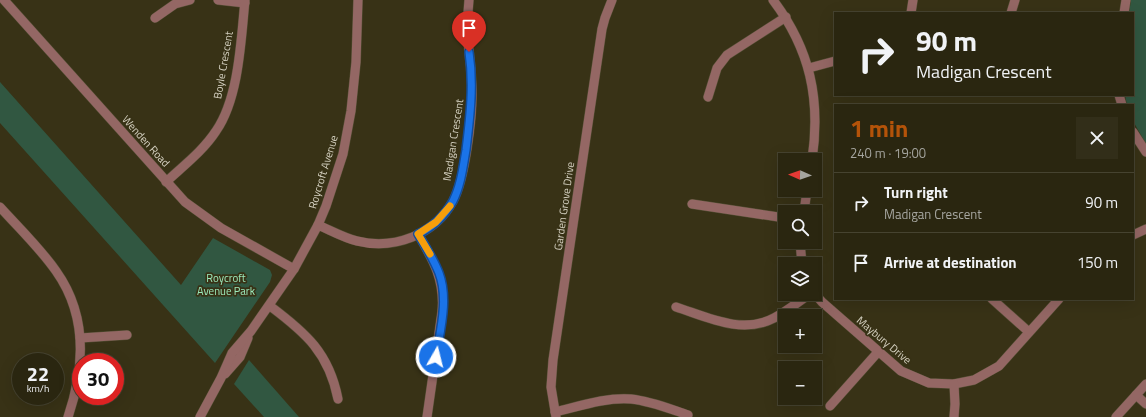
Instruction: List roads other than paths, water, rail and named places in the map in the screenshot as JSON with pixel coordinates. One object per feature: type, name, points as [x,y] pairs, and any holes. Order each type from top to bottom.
[{"type":"street","name":"Wenden Road","points":[[4,0],[185,202],[204,217],[294,269]]},
{"type":"street","points":[[155,18],[175,4],[190,0]]},
{"type":"street","points":[[218,0],[245,2]]},
{"type":"street","name":"Roycroft Avenue","points":[[200,417],[221,378],[232,353],[270,306],[294,269],[318,225],[333,186],[341,161],[352,111],[356,62],[358,0]]},
{"type":"street","name":"Madigan Crescent","points":[[318,225],[355,241],[366,243],[394,243],[418,234],[436,222],[446,212],[453,201],[461,179],[470,124],[472,95],[467,29],[469,0]]},
{"type":"street","name":"Garden Grove Drive","points":[[556,414],[552,387],[554,353],[601,36],[605,18],[612,0]]},
{"type":"street","points":[[773,0],[786,17],[797,38],[809,68],[813,87],[816,116],[813,153]]},
{"type":"street","points":[[911,12],[913,0]]},
{"type":"street","points":[[1011,12],[1015,0]]},
{"type":"street","points":[[1124,12],[1126,0]]},
{"type":"street","name":"Boyle Crescent","points":[[166,182],[206,144],[223,120],[235,80],[245,2]]},
{"type":"street","points":[[708,97],[717,68],[727,55],[786,17]]},
{"type":"street","points":[[809,68],[834,61]]},
{"type":"street","points":[[1134,134],[1146,152]]},
{"type":"street","points":[[692,204],[778,217]]},
{"type":"street","points":[[0,207],[57,272],[75,312],[80,338],[80,373],[68,417]]},
{"type":"street","points":[[1134,234],[1146,228]]},
{"type":"street","points":[[418,234],[439,273],[443,296],[427,417]]},
{"type":"street","points":[[993,300],[1029,332]]},
{"type":"street","name":"Maybury Drive","points":[[821,301],[900,371],[929,383],[954,384],[974,380],[999,366],[1058,300]]},
{"type":"street","points":[[676,307],[730,324],[748,325],[762,323],[774,318],[800,301]]},
{"type":"street","points":[[270,306],[298,328],[315,344],[330,369],[338,399]]},
{"type":"street","points":[[80,338],[127,335]]},
{"type":"street","points":[[830,406],[878,352]]},
{"type":"street","points":[[954,384],[954,417]]},
{"type":"street","points":[[1116,417],[1146,384]]},
{"type":"street","points":[[1136,395],[1146,404]]},
{"type":"street","points":[[556,414],[598,402],[626,399],[656,405],[688,415]]},
{"type":"park label","name":"Roycroft Avenue Park","points":[[226,284]]}]
